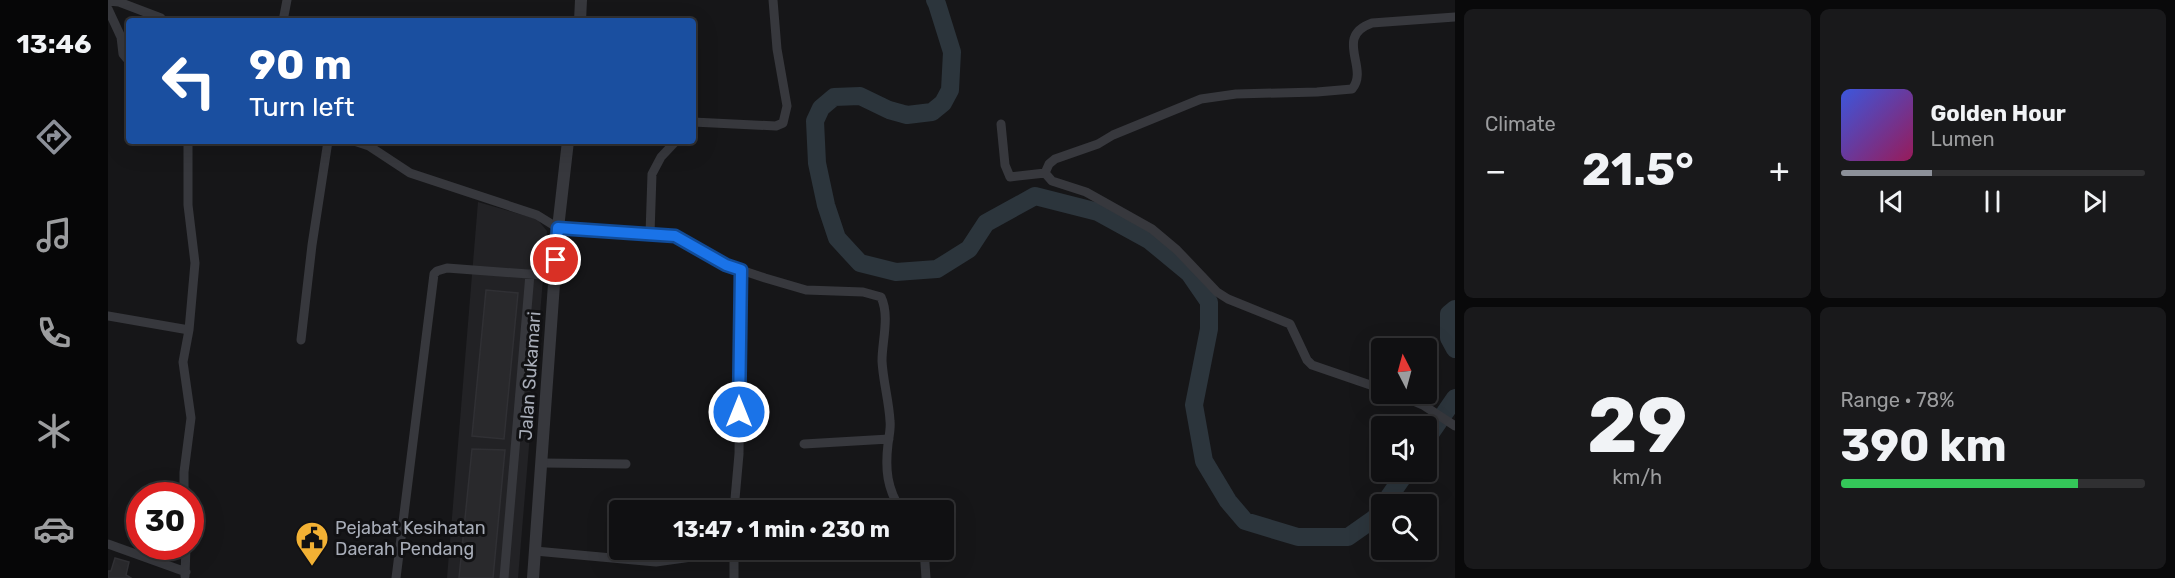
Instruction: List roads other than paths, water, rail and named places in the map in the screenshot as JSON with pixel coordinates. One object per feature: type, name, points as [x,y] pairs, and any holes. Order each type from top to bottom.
[{"type":"street","points":[[284,18],[287,0]]},
{"type":"street","points":[[580,0],[580,18]]},
{"type":"street","points":[[696,122],[776,126],[783,123],[787,106],[777,50],[773,0]]},
{"type":"street","points":[[108,1],[119,2],[160,18]]},
{"type":"street","points":[[108,9],[121,37],[123,54],[126,58]]},
{"type":"street","points":[[1045,173],[1048,164],[1054,159],[1098,144],[1113,135],[1201,99],[1236,94],[1317,93],[1352,89],[1357,81],[1353,45],[1355,34],[1361,29],[1372,23],[1455,16]]},
{"type":"street","points":[[1001,124],[1005,165],[1010,177],[1045,173]]},
{"type":"street","points":[[183,482],[191,418],[183,362],[189,330],[195,263],[188,205],[188,144]]},
{"type":"street","points":[[301,340],[312,244],[328,144]]},
{"type":"street","points":[[363,144],[410,173],[537,215],[558,228],[675,236],[726,265],[806,290],[863,292],[881,297],[884,303],[885,321],[882,364],[891,425],[887,461],[890,490],[896,500]]},
{"type":"street","name":"Jalan Sukamari","points":[[533,578],[558,228],[568,144]]},
{"type":"street","points":[[650,234],[652,174],[661,157],[673,144]]},
{"type":"street","points":[[1045,173],[1052,181],[1086,192],[1152,229],[1178,250],[1217,292],[1228,299],[1290,324],[1307,360],[1312,365],[1371,385]]},
{"type":"street","points":[[396,578],[434,274],[447,268],[555,276]]},
{"type":"street","points":[[735,500],[739,454],[741,270]]},
{"type":"street","points":[[504,578],[530,274]]},
{"type":"street","points":[[108,316],[189,330]]},
{"type":"street","points":[[1421,404],[1455,426]]},
{"type":"street","points":[[804,444],[889,439]]},
{"type":"street","points":[[543,463],[626,464]]},
{"type":"street","points":[[108,544],[185,575],[186,560]]},
{"type":"street","points":[[535,551],[609,558]]},
{"type":"street","points":[[634,560],[656,562],[669,560]]},
{"type":"street","points":[[734,560],[734,578]]},
{"type":"street","points":[[925,560],[926,578]]},
{"type":"waterway","points":[[935,0],[952,52],[950,90],[943,103],[932,112],[907,115],[889,110],[860,96],[834,97],[821,108],[815,121],[817,163],[826,205],[837,238],[860,263],[896,272],[937,269],[969,249],[986,223],[1035,196],[1098,212],[1149,240],[1189,273],[1209,302],[1209,329],[1194,405],[1204,461],[1228,501],[1245,521],[1298,537],[1348,537],[1371,521]]},
{"type":"waterway","points":[[1455,309],[1449,314],[1449,338],[1455,349]]},
{"type":"waterway","points":[[1437,424],[1455,398]]},
{"type":"waterway","points":[[1391,494],[1399,482]]},
{"type":"place","name":"Pejabat Kesihatan Daerah Pendang","points":[[312,567]]}]
